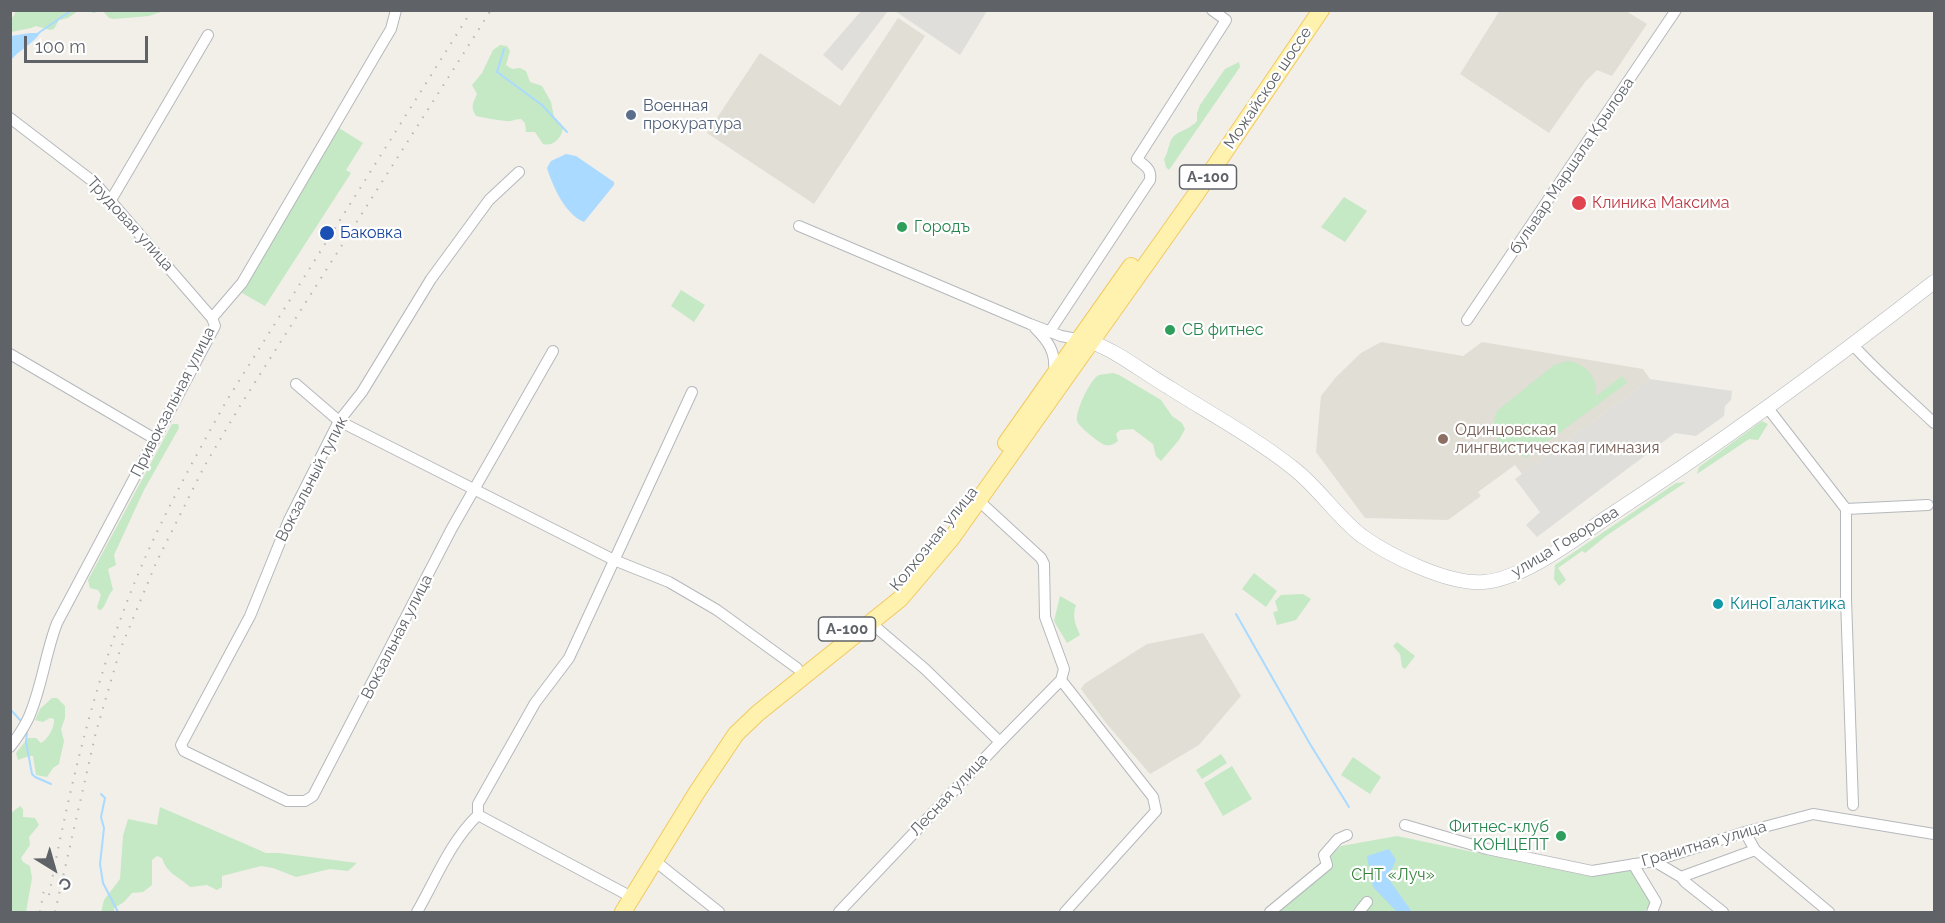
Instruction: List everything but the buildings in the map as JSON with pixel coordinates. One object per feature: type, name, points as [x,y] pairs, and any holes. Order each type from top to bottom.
[{"type":"main road","name":"Можайское шоссе","points":[[1085,340],[1310,10]]},
{"type":"main road","name":"Можайское шоссе","points":[[1085,340],[1203,184],[1321,10]]},
{"type":"main road","name":"улица Говорова","points":[[1085,340],[1108,350],[1293,468],[1360,534],[1382,549],[1417,566],[1477,583],[1504,578],[1533,565],[1672,475],[1853,345],[1935,282]]},
{"type":"main road","name":"Колхозная улица","points":[[612,912],[692,780],[730,725],[754,702],[880,603],[916,566],[962,506],[1054,374],[1085,340]]},
{"type":"main road","name":"Колхозная улица","points":[[623,912],[720,756],[747,722],[900,599],[924,573],[979,501],[1085,340]]},
{"type":"street","name":"Привокзальная улица","points":[[10,747],[28,718],[57,623],[214,330],[212,318],[242,283],[382,45],[391,29],[396,10]]},
{"type":"street","points":[[1050,331],[1150,180],[1151,173],[1148,167],[1137,159],[1226,21],[1212,10]]},
{"type":"street","name":"бульвар Маршала Крылова","points":[[1467,320],[1676,10]]},
{"type":"street","points":[[111,200],[208,35]]},
{"type":"street","name":"Трудовая улица","points":[[10,118],[95,183],[212,318]]},
{"type":"street","name":"Вокзальный тупик","points":[[182,748],[181,745],[250,616],[289,520],[339,421],[362,392],[437,270],[489,200],[519,172]]},
{"type":"street","points":[[799,226],[1030,324],[1061,336],[1085,340]]},
{"type":"street","points":[[1030,324],[1052,348],[1055,361],[1054,374]]},
{"type":"street","points":[[1853,345],[1872,366],[1935,423]]},
{"type":"street","name":"Вокзальная улица","points":[[182,748],[287,801],[304,801],[313,796],[473,489],[553,351]]},
{"type":"street","points":[[10,354],[155,439]]},
{"type":"street","points":[[296,384],[339,421],[614,560],[669,582],[751,633],[797,668]]},
{"type":"street","points":[[417,912],[435,876],[465,827],[478,815],[478,804],[535,704],[569,658],[692,392]]},
{"type":"street","points":[[1767,407],[1846,509],[1846,598],[1853,805]]},
{"type":"street","points":[[979,501],[1041,558],[1044,564],[1045,617],[1064,669],[1061,680],[1153,797],[1156,811],[1065,912]]},
{"type":"street","points":[[1846,509],[1928,505]]},
{"type":"street","points":[[871,623],[925,669],[1000,742]]},
{"type":"street","name":"Лесная улица","points":[[839,912],[1061,680]]},
{"type":"street","name":"Гранитная улица","points":[[1405,825],[1487,849],[1592,871],[1654,861],[1745,832],[1813,814],[1935,834]]},
{"type":"street","points":[[478,815],[624,893]]},
{"type":"street","points":[[1911,840],[1915,829]]},
{"type":"street","points":[[1745,832],[1755,850],[1829,912]]},
{"type":"street","points":[[1270,912],[1327,865],[1324,855],[1338,839],[1347,835]]},
{"type":"street","points":[[1681,877],[1755,850]]},
{"type":"street","points":[[655,861],[719,912]]},
{"type":"street","points":[[1654,861],[1681,877],[1684,882],[1723,912]]},
{"type":"street","points":[[1633,864],[1656,902],[1652,912]]},
{"type":"street","points":[[1359,912],[1367,902]]},
{"type":"shaded area","points":[[1500,10],[1626,11],[1647,24],[1612,76],[1597,70],[1585,82],[1549,133],[1460,74]]},
{"type":"shaded area","points":[[861,11],[888,11],[842,71],[823,55]]},
{"type":"shaded area","points":[[895,11],[987,11],[960,55]]},
{"type":"shaded area","points":[[898,18],[925,36],[814,204],[707,133],[760,53],[840,106]]},
{"type":"shaded area","name":"Одинцовская лингвистическая гимназия","points":[[1381,342],[1463,356],[1482,342],[1643,369],[1650,379],[1522,474],[1515,465],[1478,492],[1481,496],[1448,520],[1365,518],[1316,452],[1321,396],[1336,377],[1361,353]]},
{"type":"shaded area","points":[[1650,379],[1732,391],[1731,400],[1725,406],[1724,416],[1696,436],[1675,433],[1537,537],[1526,525],[1540,512],[1515,479]]},
{"type":"shaded area","points":[[1203,633],[1241,696],[1199,745],[1150,774],[1106,723],[1081,689],[1084,684],[1147,644]]},
{"type":"green space","points":[[15,10],[78,11],[68,18],[59,20],[54,29],[36,26],[11,32],[11,19]]},
{"type":"green space","points":[[103,11],[164,11],[149,16],[113,19]]},
{"type":"green space","points":[[500,45],[507,46],[510,51],[506,65],[512,69],[520,68],[526,71],[530,82],[542,86],[551,102],[554,117],[563,129],[553,143],[543,144],[535,132],[526,132],[525,123],[521,119],[502,121],[476,116],[474,113],[473,105],[477,94],[472,85],[482,73],[493,50]]},
{"type":"green space","points":[[1239,62],[1240,67],[1169,170],[1164,159],[1173,137],[1197,121],[1200,105],[1225,69]]},
{"type":"green space","points":[[339,128],[363,143],[346,170],[351,173],[265,306],[242,293]]},
{"type":"green space","points":[[1344,197],[1367,211],[1345,242],[1321,227]]},
{"type":"green space","points":[[681,290],[705,305],[694,322],[671,306]]},
{"type":"green space","points":[[1567,361],[1580,365],[1589,372],[1595,383],[1596,396],[1622,376],[1627,383],[1525,458],[1503,446],[1495,433],[1494,422],[1497,411],[1554,365]]},
{"type":"green space","points":[[1113,373],[1161,400],[1172,416],[1182,423],[1185,429],[1179,440],[1161,461],[1156,456],[1153,444],[1133,429],[1120,430],[1116,434],[1118,441],[1105,445],[1081,427],[1077,421],[1081,404],[1091,383],[1099,375]]},
{"type":"green space","points":[[1762,421],[1768,424],[1758,440],[1749,439],[1697,474],[1699,467]]},
{"type":"green space","points":[[172,424],[178,424],[179,428],[144,490],[114,555],[116,565],[108,569],[113,590],[103,608],[99,610],[97,607],[101,595],[98,590],[90,588],[88,580]]},
{"type":"green space","points":[[1686,482],[1606,536],[1585,553],[1582,551],[1558,568],[1566,580],[1559,586],[1554,579],[1555,565],[1676,483]]},
{"type":"green space","points":[[1254,573],[1277,591],[1266,607],[1242,589]]},
{"type":"green space","points":[[1303,594],[1311,599],[1296,620],[1277,625],[1273,612],[1278,611],[1275,601],[1281,595]]},
{"type":"green space","points":[[1060,596],[1076,605],[1074,613],[1080,635],[1067,643],[1054,621]]},
{"type":"green space","points":[[1397,642],[1415,656],[1405,669],[1402,667],[1400,654],[1393,646]]},
{"type":"green space","points":[[52,698],[57,698],[65,706],[65,718],[61,729],[64,741],[59,764],[47,777],[36,775],[33,756],[18,760],[16,753],[28,738],[36,738],[41,743],[48,736],[54,719],[50,718],[43,722],[35,720],[40,709]]},
{"type":"green space","points":[[1221,754],[1227,763],[1202,779],[1196,770]]},
{"type":"green space","points":[[1353,757],[1381,777],[1370,794],[1341,775]]},
{"type":"green space","points":[[1232,766],[1252,799],[1223,816],[1204,783]]},
{"type":"green space","points":[[20,806],[23,809],[23,817],[35,818],[39,825],[29,837],[30,845],[21,858],[30,866],[32,878],[26,912],[11,912],[11,813]]},
{"type":"green space","points":[[160,807],[266,853],[357,863],[348,871],[330,869],[296,877],[261,866],[222,876],[222,887],[217,890],[207,885],[190,887],[170,871],[162,858],[157,856],[152,860],[152,885],[143,892],[132,893],[114,908],[114,912],[101,912],[104,900],[120,879],[123,836],[128,819],[157,825]]},
{"type":"green space","name":"СНТ «Луч»","points":[[1397,836],[1592,877],[1632,870],[1653,900],[1644,912],[1263,912],[1341,846]]},
{"type":"water","points":[[40,33],[11,60],[11,36]]},
{"type":"water","points":[[566,154],[576,156],[614,182],[584,222],[571,213],[566,206],[556,191],[547,168],[551,161]]},
{"type":"water","points":[[1389,849],[1396,860],[1388,878],[1412,912],[1397,912],[1373,887],[1367,856]]},
{"type":"waterway","points":[[37,34],[72,10]]},
{"type":"waterway","points":[[504,49],[497,72],[542,105],[567,132]]},
{"type":"waterway","points":[[1236,614],[1310,744],[1349,807]]},
{"type":"waterway","points":[[10,709],[21,721]]},
{"type":"waterway","points":[[27,730],[26,742],[32,774],[51,784]]},
{"type":"waterway","points":[[101,794],[105,798],[101,817],[104,828],[100,864],[103,883],[118,912]]},
{"type":"railway","points":[[49,895],[77,766],[100,681],[128,598],[154,538],[227,400],[472,10]]},
{"type":"railway","points":[[55,912],[96,732],[120,650],[156,563],[205,465],[240,406],[491,10]]},
{"type":"railway","points":[[40,912],[45,884]]},
{"type":"place","name":"Военная прокуратура","points":[[631,115]]},
{"type":"place","name":"Клиника Максима","points":[[1579,203]]},
{"type":"place","name":"Городъ","points":[[902,227]]},
{"type":"place","name":"Баковка","points":[[327,233]]},
{"type":"place","name":"СВ фитнес","points":[[1170,330]]},
{"type":"place","name":"Одинцовская лингвистическая гимназия","points":[[1443,439]]},
{"type":"place","name":"КиноГалактика","points":[[1718,604]]},
{"type":"place","name":"Фитнес-клуб КОНЦЕПТ","points":[[1561,836]]}]
